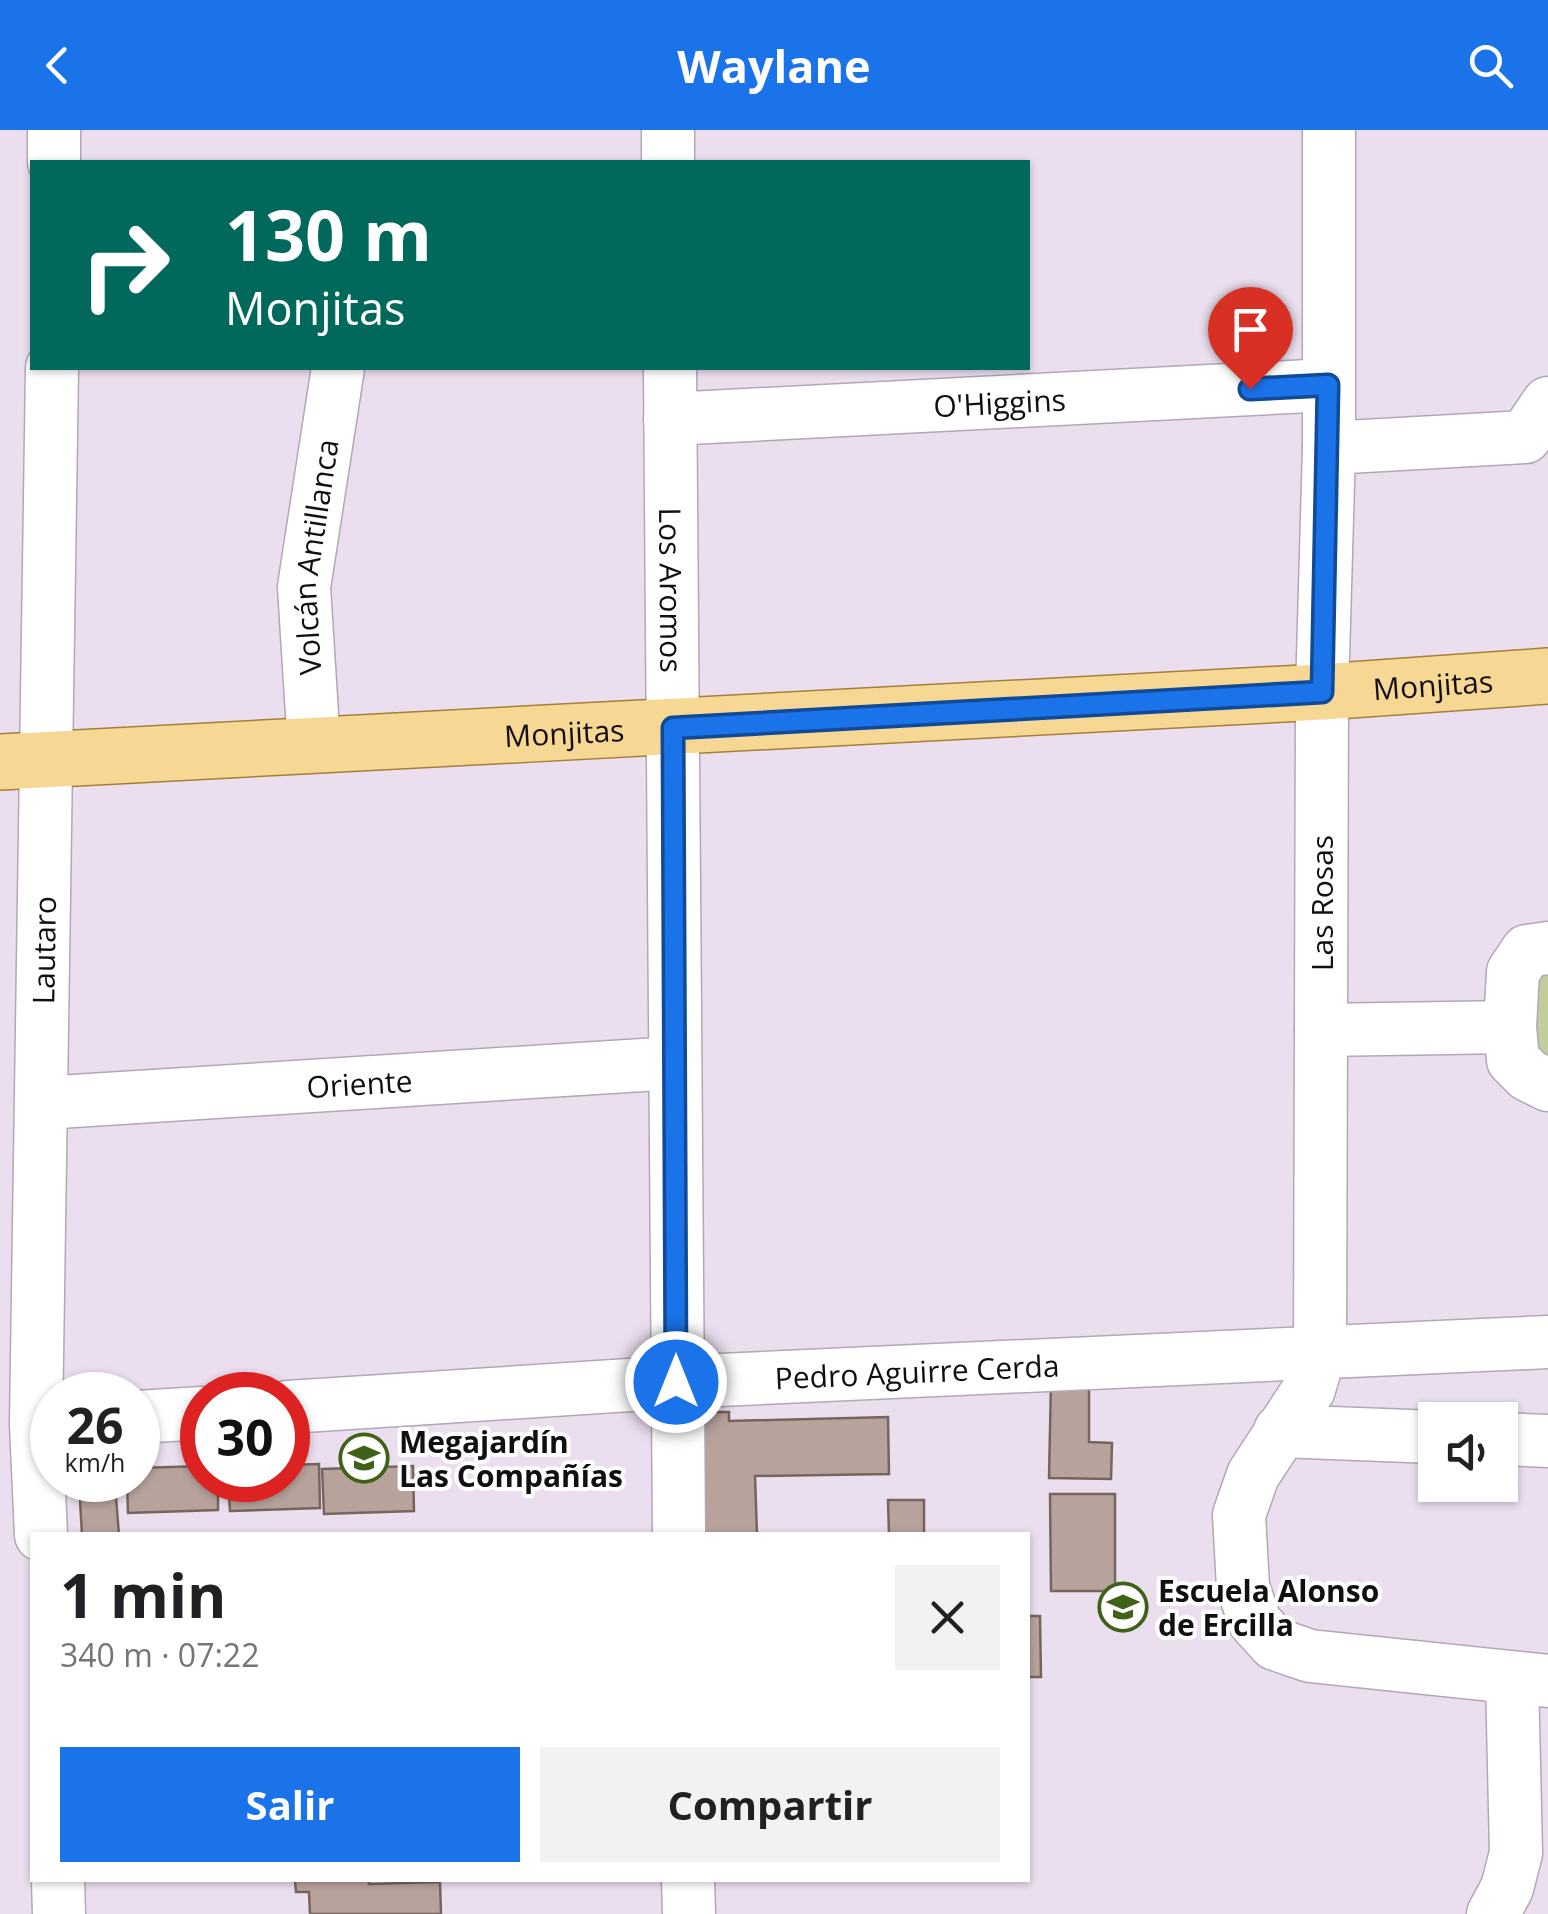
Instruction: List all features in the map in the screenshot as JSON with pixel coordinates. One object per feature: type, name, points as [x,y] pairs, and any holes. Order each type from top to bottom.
[{"type":"main road","name":"Monjitas","points":[[24,761],[1322,692],[1548,676]]},
{"type":"street","points":[[54,130],[54,160]]},
{"type":"street","points":[[668,130],[668,160]]},
{"type":"street","name":"Las Rosas","points":[[1329,130],[1320,1352],[1309,1389],[1253,1474],[1239,1515],[1242,1587],[1255,1622],[1276,1644],[1310,1656],[1530,1680]]},
{"type":"street","name":"Lautaro","points":[[32,1372],[42,1103],[24,761],[52,370]]},
{"type":"street","name":"Volcán Antillanca","points":[[314,746],[304,587],[338,370]]},
{"type":"street","name":"Los Aromos","points":[[670,370],[679,1532]]},
{"type":"street","name":"O'Higgins","points":[[670,419],[1328,385]]},
{"type":"street","points":[[1328,448],[1525,437],[1548,404]]},
{"type":"street","points":[[1548,948],[1527,951],[1514,972],[1510,1026],[1513,1060],[1528,1075],[1548,1085]]},
{"type":"street","points":[[1321,1030],[1510,1026]]},
{"type":"street","name":"Oriente","points":[[42,1103],[675,1062]]},
{"type":"street","name":"Pedro Aguirre Cerda","points":[[310,1406],[676,1382],[1548,1342]]},
{"type":"street","points":[[1280,1430],[1418,1435]]},
{"type":"street","points":[[1518,1440],[1548,1441]]},
{"type":"street","name":"Lautaro","points":[[38,1502],[42,1532]]},
{"type":"street","points":[[1492,1914],[1507,1888],[1532,1869],[1530,1680]]},
{"type":"street","points":[[58,1882],[59,1914]]},
{"type":"street","points":[[688,1882],[690,1914]]},
{"type":"green space","points":[[1548,962],[1548,1068],[1540,1063],[1524,988]]},
{"type":"building","points":[[1051,1382],[1089,1383],[1089,1442],[1112,1443],[1111,1479],[1049,1478]]},
{"type":"building","points":[[700,1412],[729,1412],[729,1421],[888,1417],[889,1474],[755,1476],[757,1532],[702,1532]]},
{"type":"building","points":[[310,1464],[319,1464],[320,1508],[230,1511],[229,1502],[310,1502]]},
{"type":"building","points":[[413,1466],[414,1511],[324,1514],[322,1469]]},
{"type":"building","points":[[160,1467],[180,1467],[180,1502],[218,1502],[218,1510],[128,1513],[128,1502],[160,1502]]},
{"type":"building","points":[[1050,1494],[1115,1494],[1115,1591],[1051,1591]]},
{"type":"building","points":[[888,1500],[924,1500],[924,1532],[889,1532]]},
{"type":"building","points":[[80,1502],[116,1502],[119,1532],[82,1532]]},
{"type":"building","points":[[1030,1616],[1040,1616],[1041,1677],[1030,1677]]},
{"type":"building","points":[[295,1882],[440,1882],[441,1914],[310,1914],[309,1892],[296,1892]]},
{"type":"place","name":"Megajardín Las Compañías","points":[[364,1458]]},
{"type":"place","name":"Escuela Alonso de Ercilla","points":[[1123,1607]]},
{"type":"route","points":[[676,1382],[673,728],[1322,692],[1328,385],[1250,389]]}]
